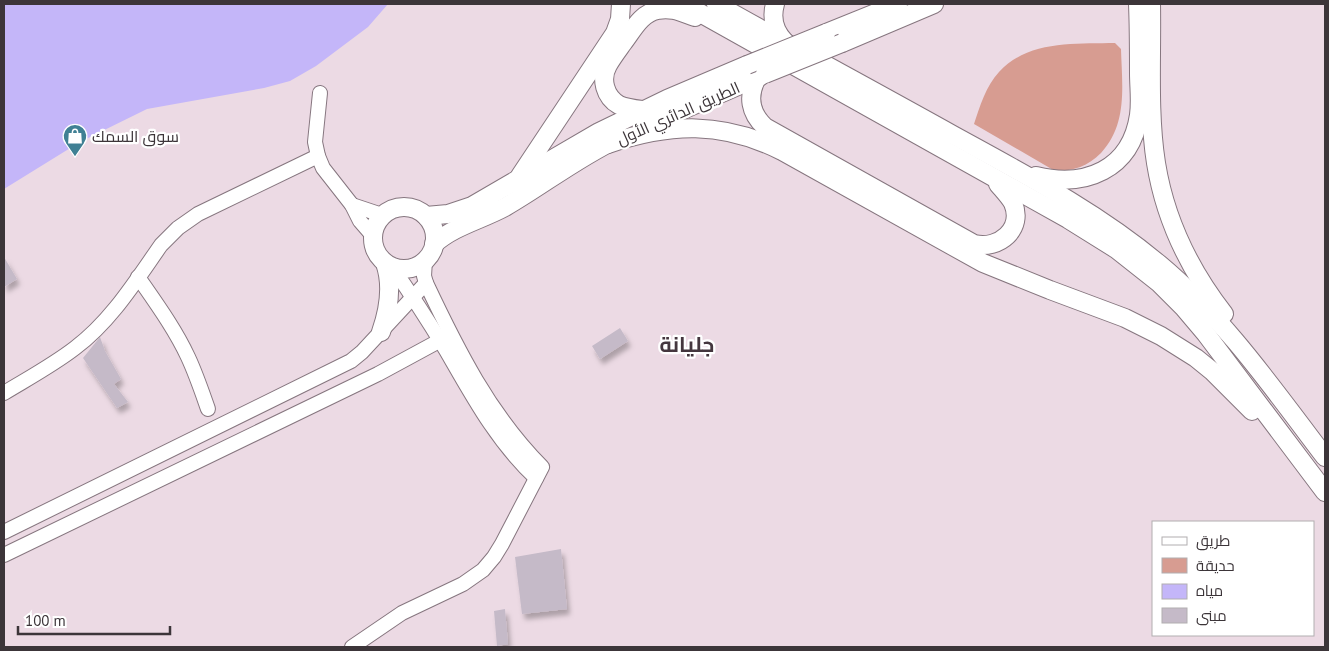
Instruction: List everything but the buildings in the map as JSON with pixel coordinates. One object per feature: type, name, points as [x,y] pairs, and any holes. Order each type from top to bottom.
[{"type":"main road","points":[[516,181],[615,32],[620,19],[620,4]]},
{"type":"main road","points":[[684,4],[1089,231],[1116,249],[1159,283],[1184,308],[1206,334],[1325,492]]},
{"type":"main road","points":[[716,4],[1021,172],[1102,222],[1160,265],[1212,315],[1254,363],[1325,458]]},
{"type":"main road","points":[[775,4],[773,14],[776,27],[787,44]]},
{"type":"main road","points":[[426,216],[448,214],[472,206],[592,136],[642,110],[756,73],[826,33],[898,4]]},
{"type":"main road","name":"الطريق الدائري الأول","points":[[434,244],[452,230],[504,207],[608,144],[658,120],[756,73],[842,43],[934,4]]},
{"type":"main road","points":[[1021,172],[1049,179],[1075,180],[1110,167],[1124,152],[1134,135],[1139,116],[1138,4]]},
{"type":"main road","points":[[1151,4],[1153,142],[1165,203],[1179,241],[1194,271],[1236,332],[1254,363]]},
{"type":"main road","points":[[642,110],[624,107],[613,101],[606,90],[604,78],[608,66],[638,21],[653,11],[666,9],[717,23]]},
{"type":"main road","points":[[756,73],[750,100],[755,115],[765,127],[981,245],[993,244],[1005,238],[1009,234],[1014,222],[1013,203],[993,178]]},
{"type":"main road","points":[[608,144],[645,133],[693,128],[724,130],[755,138],[983,262],[1124,318],[1161,336],[1196,358],[1212,371],[1294,450]]},
{"type":"main road","points":[[404,207],[416,209],[426,216],[434,232],[434,244],[425,260],[410,268],[389,264],[376,251],[373,236],[376,225],[382,215],[392,209],[404,207]]},
{"type":"main road","points":[[381,332],[390,299],[389,264]]},
{"type":"street","points":[[320,93],[315,142],[318,156],[330,179],[352,205],[360,221],[373,236]]},
{"type":"street","points":[[4,393],[75,348],[103,322],[165,241],[187,220],[318,156]]},
{"type":"street","points":[[352,205],[382,215]]},
{"type":"street","points":[[352,647],[402,613],[463,584],[483,570],[502,544],[539,473],[519,462],[489,422],[445,338],[424,276],[425,260]]},
{"type":"street","points":[[389,264],[445,338]]},
{"type":"street","points":[[138,277],[182,344],[208,409]]},
{"type":"street","points":[[4,532],[338,368],[362,352],[426,283]]},
{"type":"street","points":[[4,555],[378,374],[445,338]]},
{"type":"green space","points":[[1115,43],[1121,49],[1122,90],[1122,104],[1116,130],[1110,142],[1101,153],[1086,164],[1074,169],[1055,171],[974,124],[990,84],[999,72],[1024,54],[1038,49],[1068,44]]},
{"type":"water","points":[[4,4],[388,4],[368,27],[316,66],[290,81],[264,88],[147,109],[80,142],[4,189]]},
{"type":"place","name":"سوق السمك","points":[[75,157]]},
{"type":"district","name":"جليانة","points":[[687,345]]}]
